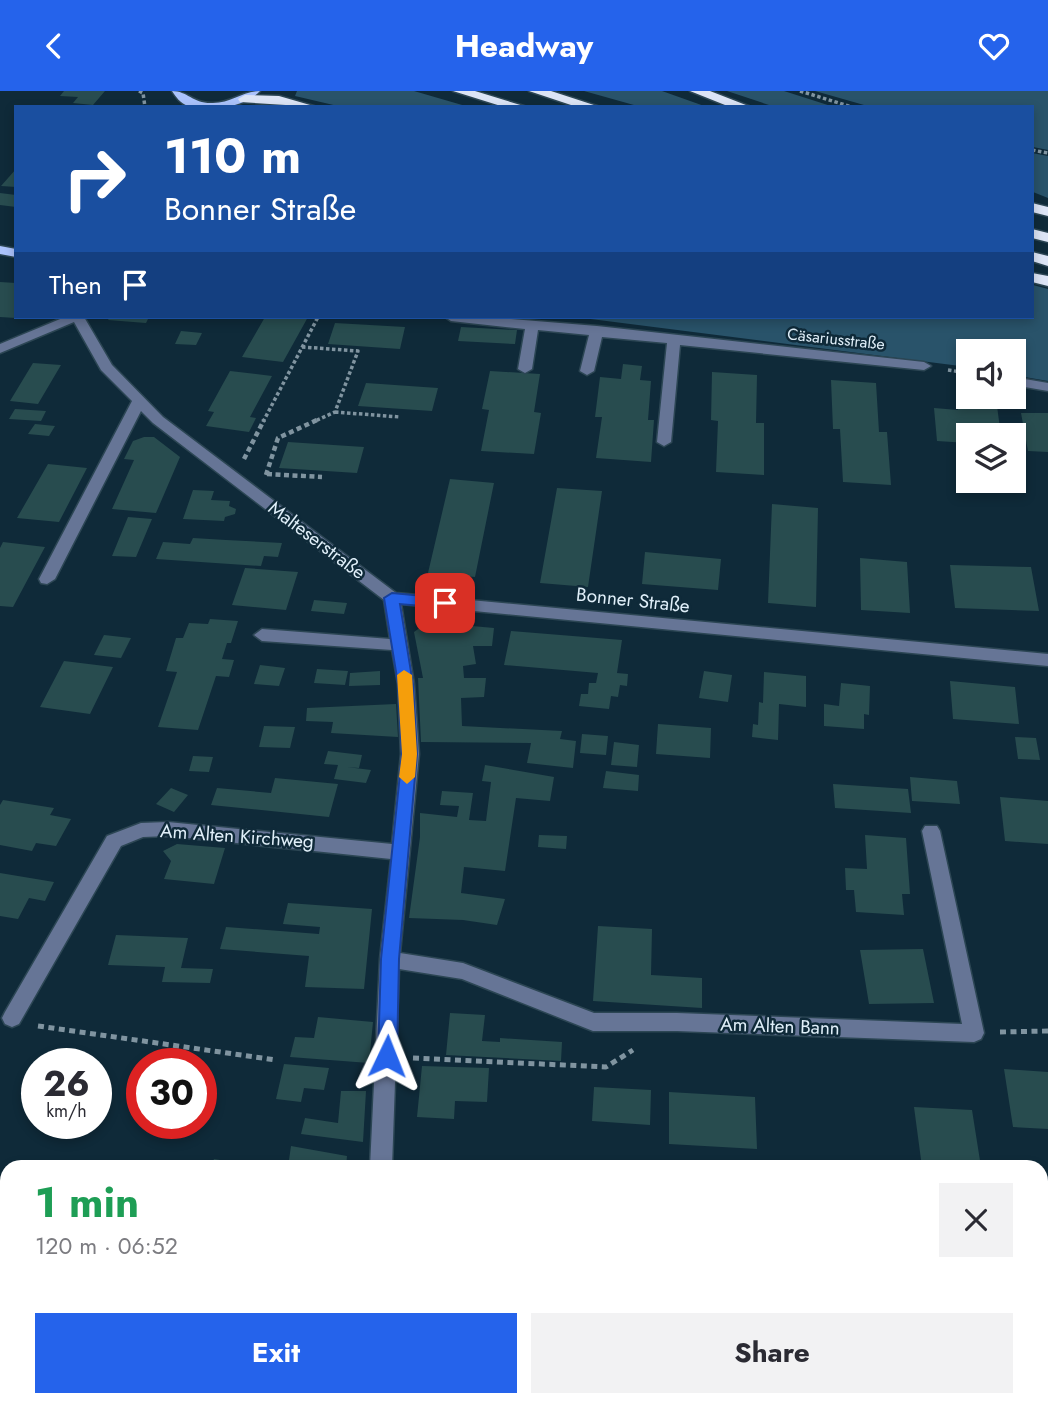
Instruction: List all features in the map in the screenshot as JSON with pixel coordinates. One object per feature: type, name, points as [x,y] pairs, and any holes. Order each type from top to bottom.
[{"type":"highway","points":[[460,91],[512,105]]},
{"type":"highway","points":[[536,91],[586,105]]},
{"type":"highway","points":[[697,91],[738,105]]},
{"type":"highway","points":[[250,95],[301,105]]},
{"type":"main road","points":[[177,91],[189,105]]},
{"type":"main road","points":[[221,105],[250,95]]},
{"type":"street","points":[[0,349],[72,319]]},
{"type":"street","name":"Malteserstraße","points":[[78,319],[106,367],[158,420],[392,598]]},
{"type":"street","name":"Cäsariusstraße","points":[[474,319],[924,366]]},
{"type":"street","points":[[525,369],[532,324]]},
{"type":"street","points":[[587,371],[597,330]]},
{"type":"street","points":[[664,442],[674,339]]},
{"type":"street","points":[[1026,383],[1048,387]]},
{"type":"street","points":[[47,579],[139,401]]},
{"type":"street","points":[[381,1160],[390,959],[398,852],[410,754],[406,684],[392,598]]},
{"type":"street","name":"Bonner Straße","points":[[392,598],[1048,660]]},
{"type":"street","points":[[262,635],[399,645]]},
{"type":"street","name":"Am Alten Kirchweg","points":[[12,1019],[114,841],[141,830],[168,829],[398,852]]},
{"type":"street","points":[[931,831],[974,1033]]},
{"type":"street","name":"Am Alten Bann","points":[[390,959],[463,971],[593,1022],[677,1022],[974,1033]]},
{"type":"path","points":[[800,91],[846,105]]},
{"type":"path","points":[[240,483],[317,319]]},
{"type":"path","points":[[302,347],[358,351],[335,412]]},
{"type":"path","points":[[240,483],[265,477],[278,438],[335,412],[400,417]]},
{"type":"path","points":[[266,474],[322,477]]},
{"type":"path","points":[[12,1019],[34,1026],[276,1060]]},
{"type":"path","points":[[974,1033],[1048,1031]]},
{"type":"path","points":[[387,1056],[606,1067],[636,1048]]},
{"type":"shaded area","points":[[297,91],[414,91],[462,105],[333,105],[295,96]]},
{"type":"shaded area","points":[[584,91],[662,91],[701,105],[634,105]]},
{"type":"shaded area","points":[[727,91],[784,91],[828,105],[769,105]]},
{"type":"shaded area","points":[[815,91],[1048,91],[1048,150],[1034,147],[1034,105],[864,105]]},
{"type":"shaded area","points":[[1034,153],[1048,156],[1048,198],[1034,192]]},
{"type":"shaded area","points":[[1034,285],[1048,289],[1048,381],[1026,377],[1026,339],[956,339],[956,365],[591,319],[1034,319]]},
{"type":"building","points":[[64,91],[105,91],[93,105],[73,103],[78,97],[60,96]]},
{"type":"building","points":[[14,171],[14,187],[1,186]]},
{"type":"building","points":[[0,193],[14,195],[14,207],[0,205]]},
{"type":"building","points":[[0,282],[14,283],[14,318],[0,317]]},
{"type":"building","points":[[109,319],[148,319],[146,323]]},
{"type":"building","points":[[264,319],[307,319],[283,362],[242,357]]},
{"type":"building","points":[[335,323],[405,327],[400,349],[328,344]]},
{"type":"building","points":[[461,327],[517,330],[515,344],[458,341]]},
{"type":"building","points":[[181,331],[202,333],[196,345],[175,344]]},
{"type":"building","points":[[33,363],[61,365],[38,404],[10,401]]},
{"type":"building","points":[[623,364],[642,366],[640,380],[651,381],[648,420],[654,420],[651,462],[596,458],[602,417],[595,417],[600,377],[621,379]]},
{"type":"building","points":[[230,371],[272,376],[250,417],[256,418],[249,432],[206,426],[214,412],[208,411]]},
{"type":"building","points":[[490,371],[540,374],[534,412],[541,413],[534,454],[481,451],[489,410],[482,409]]},
{"type":"building","points":[[712,372],[757,375],[756,423],[764,423],[764,475],[716,472],[718,421],[711,420]]},
{"type":"building","points":[[831,380],[876,383],[879,432],[887,432],[891,485],[843,482],[840,429],[833,429]]},
{"type":"building","points":[[366,383],[438,388],[432,411],[358,406]]},
{"type":"building","points":[[934,408],[997,409],[999,423],[956,423],[956,442],[937,441]]},
{"type":"building","points":[[15,409],[46,411],[41,421],[9,419]]},
{"type":"building","points":[[1021,413],[1048,413],[1048,452],[1028,451],[1026,423],[1023,423]]},
{"type":"building","points":[[35,424],[55,426],[49,436],[28,434]]},
{"type":"building","points":[[154,437],[180,457],[156,513],[112,509],[134,460],[124,459],[133,441]]},
{"type":"building","points":[[288,442],[364,447],[357,473],[279,468]]},
{"type":"building","points":[[48,464],[87,468],[59,522],[17,518]]},
{"type":"building","points":[[450,479],[494,483],[475,577],[428,573]]},
{"type":"building","points":[[557,488],[602,491],[588,587],[540,583]]},
{"type":"building","points":[[193,490],[214,491],[211,500],[230,501],[229,506],[236,509],[235,514],[225,517],[224,521],[183,519]]},
{"type":"building","points":[[772,504],[818,508],[816,607],[768,603]]},
{"type":"building","points":[[128,517],[152,519],[136,557],[112,556]]},
{"type":"building","points":[[193,538],[282,543],[278,557],[264,556],[261,566],[156,559],[163,542],[190,544]]},
{"type":"building","points":[[3,542],[45,547],[13,607],[0,606],[0,548]]},
{"type":"building","points":[[645,552],[721,559],[718,590],[642,584]]},
{"type":"building","points":[[860,558],[907,562],[910,613],[861,610]]},
{"type":"building","points":[[950,565],[1031,567],[1039,611],[955,608]]},
{"type":"building","points":[[245,568],[298,572],[286,610],[232,605]]},
{"type":"building","points":[[314,600],[347,603],[344,614],[311,611]]},
{"type":"building","points":[[210,619],[238,621],[222,659],[234,660],[229,677],[216,676],[198,730],[158,727],[177,672],[166,671],[176,638],[183,638],[189,623],[208,624]]},
{"type":"building","points":[[428,622],[494,628],[492,646],[473,646],[476,664],[463,666],[464,678],[486,678],[484,697],[461,698],[462,726],[562,731],[560,739],[576,741],[573,768],[527,763],[531,743],[421,742],[418,678],[423,678],[414,632]]},
{"type":"building","points":[[511,631],[622,640],[617,673],[628,674],[627,686],[620,685],[618,697],[611,696],[609,709],[579,706],[581,694],[588,694],[589,683],[596,683],[598,673],[504,665]]},
{"type":"building","points":[[104,635],[131,638],[121,658],[94,655]]},
{"type":"building","points":[[64,661],[113,667],[90,714],[40,707]]},
{"type":"building","points":[[260,665],[285,668],[279,686],[254,684]]},
{"type":"building","points":[[317,669],[348,671],[345,685],[314,683]]},
{"type":"building","points":[[380,671],[380,685],[349,686],[350,673]]},
{"type":"building","points":[[704,671],[732,675],[728,702],[699,698]]},
{"type":"building","points":[[764,672],[806,676],[806,707],[779,704],[778,740],[752,737],[753,724],[758,725],[759,702],[763,703]]},
{"type":"building","points":[[950,681],[1015,687],[1019,724],[953,719]]},
{"type":"building","points":[[841,683],[870,686],[869,715],[864,714],[864,729],[824,726],[824,704],[839,706]]},
{"type":"building","points":[[396,704],[398,737],[331,733],[333,722],[306,721],[307,708]]},
{"type":"building","points":[[658,724],[711,728],[710,758],[656,754]]},
{"type":"building","points":[[264,726],[295,727],[290,748],[259,747]]},
{"type":"building","points":[[582,734],[608,736],[606,755],[580,753]]},
{"type":"building","points":[[1015,737],[1036,738],[1040,760],[1018,759]]},
{"type":"building","points":[[614,742],[639,745],[637,767],[611,765]]},
{"type":"building","points":[[328,751],[362,755],[359,768],[347,767],[371,770],[366,783],[334,779],[338,765],[324,764]]},
{"type":"building","points":[[193,756],[213,757],[209,772],[189,771]]},
{"type":"building","points":[[485,765],[554,777],[550,801],[516,798],[505,871],[464,867],[461,893],[505,899],[497,925],[463,920],[409,918],[420,837],[420,813],[457,817],[459,806],[440,805],[442,791],[473,793],[469,820],[486,821],[491,782],[482,781]]},
{"type":"building","points":[[606,771],[639,775],[638,791],[603,788]]},
{"type":"building","points":[[910,777],[957,781],[960,804],[912,801]]},
{"type":"building","points":[[275,778],[338,784],[329,817],[211,805],[217,788],[271,793]]},
{"type":"building","points":[[833,784],[908,789],[911,813],[835,808]]},
{"type":"building","points":[[171,788],[188,795],[174,812],[156,804]]},
{"type":"building","points":[[1000,797],[1048,801],[1048,844],[1005,841]]},
{"type":"building","points":[[3,800],[54,808],[50,815],[71,819],[56,846],[36,843],[32,851],[0,845],[0,805]]},
{"type":"building","points":[[539,835],[567,836],[566,849],[538,847]]},
{"type":"building","points":[[865,835],[906,838],[910,894],[902,894],[904,915],[856,912],[854,890],[846,890],[845,868],[867,869]]},
{"type":"building","points":[[177,844],[225,848],[214,884],[164,879],[171,861],[163,851]]},
{"type":"building","points":[[0,873],[54,882],[45,901],[29,898],[18,919],[0,916]]},
{"type":"building","points":[[288,903],[372,909],[364,989],[305,987],[309,956],[220,949],[226,927],[319,934],[320,927],[283,924]]},
{"type":"building","points":[[598,926],[652,929],[651,975],[702,978],[702,1008],[593,1001]]},
{"type":"building","points":[[116,935],[188,938],[181,968],[213,969],[210,983],[162,982],[165,967],[108,965]]},
{"type":"building","points":[[923,949],[934,1003],[869,1004],[860,950]]},
{"type":"building","points":[[450,1013],[485,1015],[482,1041],[500,1042],[500,1038],[562,1042],[561,1061],[446,1055]]},
{"type":"building","points":[[318,1017],[373,1022],[369,1063],[290,1057],[295,1037],[314,1038]]},
{"type":"building","points":[[284,1064],[329,1068],[324,1090],[304,1088],[301,1102],[276,1099]]},
{"type":"building","points":[[422,1066],[489,1068],[487,1102],[455,1101],[454,1119],[417,1117]]},
{"type":"building","points":[[1004,1069],[1048,1072],[1048,1129],[1013,1127]]},
{"type":"building","points":[[594,1087],[651,1090],[650,1125],[592,1121]]},
{"type":"building","points":[[341,1091],[366,1091],[363,1142],[301,1134],[305,1118],[338,1123]]},
{"type":"building","points":[[669,1092],[755,1097],[757,1149],[669,1144]]},
{"type":"building","points":[[914,1107],[972,1110],[980,1160],[921,1160]]},
{"type":"building","points":[[291,1146],[347,1156],[347,1160],[289,1160]]},
{"type":"slow traffic","points":[[404,675],[410,754],[407,777]]},
{"type":"route","points":[[387,1056],[390,959],[398,852],[410,754],[406,684],[392,598],[445,603]]}]
